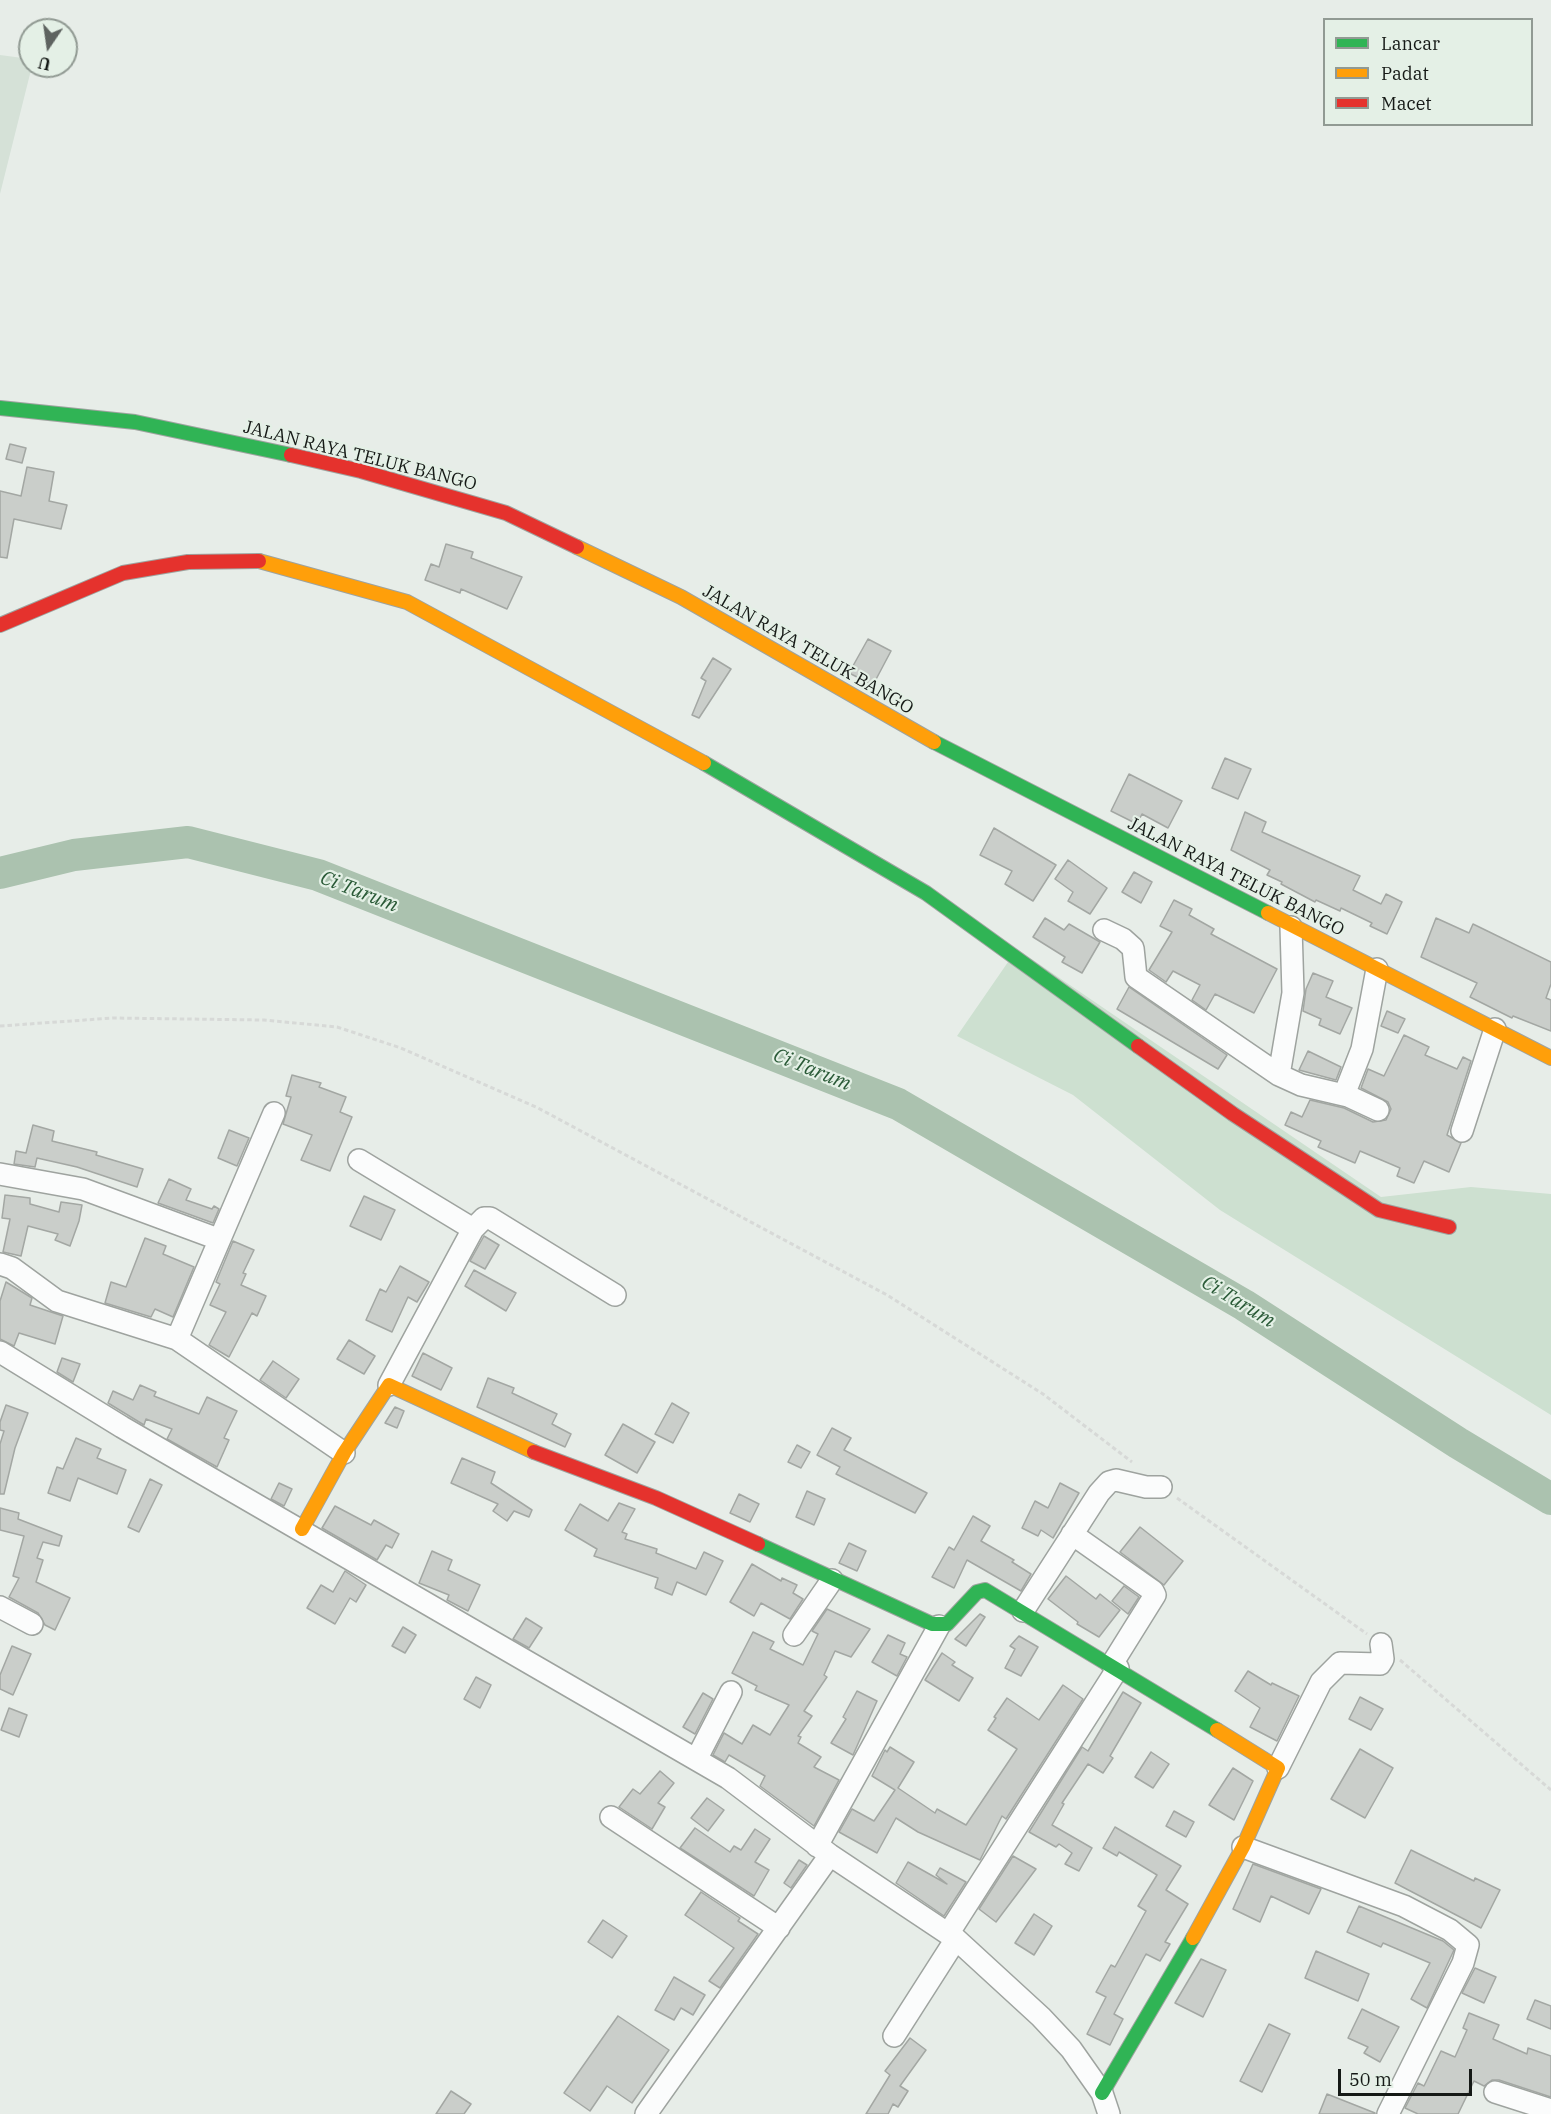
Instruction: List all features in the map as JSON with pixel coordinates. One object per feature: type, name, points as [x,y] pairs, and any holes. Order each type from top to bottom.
[{"type":"street","name":"JALAN RAYA TELUK BANGO","points":[[0,408],[135,422],[198,434],[361,471],[506,513],[681,597],[922,736],[1291,927],[1551,1058]]},
{"type":"street","points":[[0,625],[123,573],[188,562],[252,559],[407,602],[705,764],[926,893],[1233,1113],[1379,1210],[1449,1227]]},
{"type":"street","points":[[1279,1075],[1293,993],[1291,927]]},
{"type":"street","points":[[1104,930],[1123,939],[1133,948],[1136,977],[1279,1075],[1301,1085],[1344,1095],[1378,1110]]},
{"type":"street","points":[[1344,1095],[1362,1049],[1377,969]]},
{"type":"street","points":[[1462,1131],[1495,1029]]},
{"type":"street","points":[[177,1340],[218,1239],[274,1113]]},
{"type":"street","points":[[359,1160],[473,1229]]},
{"type":"street","points":[[0,1174],[83,1189],[218,1239]]},
{"type":"street","points":[[302,1529],[344,1453],[389,1385],[473,1229],[482,1219],[490,1218],[615,1295]]},
{"type":"street","points":[[0,1264],[12,1268],[57,1301],[177,1340],[344,1453]]},
{"type":"street","points":[[0,1352],[122,1427],[697,1758],[824,1850],[952,1937],[1041,2017],[1071,2049],[1102,2093],[1109,2114]]},
{"type":"street","points":[[389,1385],[512,1444],[656,1498],[832,1580],[939,1626],[950,1623],[982,1589],[1115,1666],[1278,1768]]},
{"type":"street","points":[[1023,1611],[1072,1534],[1109,1482],[1116,1480],[1146,1487],[1161,1487]]},
{"type":"street","points":[[894,2036],[1155,1595],[1153,1591],[1072,1534]]},
{"type":"street","points":[[794,1635],[832,1580]]},
{"type":"street","points":[[0,1607],[32,1624]]},
{"type":"street","points":[[646,2114],[778,1928],[824,1850],[939,1626]]},
{"type":"street","points":[[1102,2093],[1193,1939],[1244,1846],[1278,1768],[1321,1682],[1340,1663],[1380,1664],[1383,1654],[1381,1644]]},
{"type":"street","points":[[697,1758],[731,1692]]},
{"type":"street","points":[[611,1817],[778,1928]]},
{"type":"street","points":[[1244,1846],[1404,1906],[1450,1929],[1468,1945],[1463,1963],[1388,2114]]},
{"type":"street","points":[[1495,2092],[1551,2110]]},
{"type":"path","points":[[0,1026],[113,1018],[264,1020],[337,1027],[400,1048],[537,1108],[887,1295],[1043,1394],[1161,1487],[1381,1644],[1551,1790]]},
{"type":"shaded area","points":[[0,55],[18,57],[18,78],[29,78],[0,194]]},
{"type":"green space","points":[[1017,949],[1381,1197],[1471,1187],[1551,1194],[1551,1415],[1220,1210],[1073,1095],[957,1036]]},
{"type":"building","points":[[10,444],[26,448],[22,463],[6,459]]},
{"type":"building","points":[[27,467],[54,472],[49,501],[67,505],[61,529],[14,519],[7,558],[0,557],[0,491],[21,496]]},
{"type":"building","points":[[446,544],[473,552],[471,558],[522,577],[507,609],[461,589],[460,593],[425,580],[431,564],[439,567]]},
{"type":"building","points":[[868,639],[891,651],[873,685],[849,673]]},
{"type":"building","points":[[713,658],[731,669],[699,718],[692,715],[706,681],[701,678]]},
{"type":"building","points":[[1225,758],[1251,769],[1238,799],[1212,788]]},
{"type":"building","points":[[1129,774],[1182,801],[1168,828],[1142,814],[1137,824],[1111,811]]},
{"type":"building","points":[[1245,812],[1266,822],[1262,832],[1360,876],[1353,890],[1381,904],[1386,894],[1402,902],[1387,934],[1370,926],[1372,923],[1341,908],[1340,911],[1316,900],[1315,902],[1281,884],[1282,882],[1267,875],[1270,870],[1231,850]]},
{"type":"building","points":[[994,828],[1056,865],[1033,901],[1005,884],[1012,871],[980,855]]},
{"type":"building","points":[[1068,860],[1107,888],[1090,914],[1068,901],[1073,892],[1055,879]]},
{"type":"building","points":[[1134,872],[1152,882],[1141,903],[1122,892]]},
{"type":"building","points":[[1174,900],[1192,909],[1189,915],[1214,929],[1211,934],[1277,969],[1254,1013],[1215,994],[1206,1010],[1192,1000],[1200,985],[1173,971],[1166,982],[1149,970],[1172,932],[1160,926]]},
{"type":"building","points":[[1045,918],[1064,930],[1069,924],[1100,942],[1082,973],[1062,962],[1065,957],[1033,937]]},
{"type":"building","points":[[1436,918],[1469,933],[1473,924],[1551,962],[1551,984],[1546,998],[1551,1000],[1551,1031],[1513,1016],[1512,1018],[1470,997],[1477,983],[1421,957]]},
{"type":"building","points":[[1313,973],[1333,981],[1326,997],[1352,1008],[1340,1034],[1319,1025],[1321,1019],[1303,1011],[1306,989]]},
{"type":"building","points":[[1129,987],[1227,1055],[1218,1069],[1117,1009]]},
{"type":"building","points":[[1387,1011],[1405,1019],[1398,1033],[1381,1026]]},
{"type":"building","points":[[1404,1035],[1429,1047],[1425,1055],[1457,1069],[1463,1057],[1471,1061],[1447,1135],[1461,1143],[1449,1172],[1424,1161],[1414,1183],[1397,1176],[1400,1168],[1360,1151],[1355,1163],[1318,1147],[1321,1141],[1285,1125],[1291,1112],[1302,1117],[1310,1100],[1344,1108],[1373,1122],[1386,1120],[1391,1109],[1388,1102],[1361,1088],[1368,1069],[1384,1076]]},
{"type":"building","points":[[1308,1051],[1341,1067],[1336,1080],[1299,1070]]},
{"type":"building","points":[[292,1075],[321,1083],[319,1087],[346,1097],[340,1112],[352,1117],[330,1171],[301,1160],[312,1135],[283,1124],[291,1097],[286,1096]]},
{"type":"building","points":[[33,1125],[54,1131],[52,1141],[97,1152],[96,1155],[143,1169],[137,1187],[77,1167],[37,1158],[35,1167],[14,1164],[16,1151],[26,1153]]},
{"type":"building","points":[[229,1130],[249,1138],[237,1166],[218,1158]]},
{"type":"building","points":[[169,1179],[191,1189],[186,1200],[212,1209],[214,1206],[219,1209],[213,1223],[158,1203]]},
{"type":"building","points":[[5,1195],[30,1198],[30,1204],[59,1212],[61,1202],[82,1205],[70,1246],[55,1240],[58,1234],[28,1226],[21,1256],[3,1252],[10,1219],[2,1218]]},
{"type":"building","points":[[364,1196],[395,1210],[381,1240],[350,1226]]},
{"type":"building","points":[[484,1236],[499,1245],[485,1269],[470,1261]]},
{"type":"building","points":[[145,1238],[166,1246],[163,1254],[194,1267],[173,1317],[155,1309],[151,1317],[105,1303],[111,1282],[126,1287]]},
{"type":"building","points":[[233,1241],[254,1250],[243,1273],[246,1274],[241,1285],[266,1296],[257,1316],[252,1313],[229,1357],[209,1345],[226,1312],[210,1305],[220,1284],[216,1282]]},
{"type":"building","points":[[400,1266],[429,1282],[417,1302],[408,1297],[392,1332],[366,1320],[380,1289],[386,1292]]},
{"type":"building","points":[[474,1270],[516,1293],[506,1311],[465,1286]]},
{"type":"building","points":[[6,1282],[32,1298],[30,1305],[63,1316],[55,1344],[19,1333],[14,1346],[0,1339],[0,1301]]},
{"type":"building","points":[[349,1340],[375,1356],[364,1374],[337,1359]]},
{"type":"building","points":[[423,1353],[452,1368],[441,1390],[412,1376]]},
{"type":"building","points":[[62,1358],[80,1364],[73,1382],[57,1372]]},
{"type":"building","points":[[273,1361],[299,1379],[286,1398],[260,1380]]},
{"type":"building","points":[[488,1378],[514,1388],[512,1393],[557,1414],[552,1424],[571,1434],[565,1447],[477,1407]]},
{"type":"building","points":[[140,1385],[156,1392],[154,1396],[199,1414],[207,1397],[237,1411],[224,1438],[229,1440],[217,1467],[167,1439],[172,1429],[146,1419],[144,1425],[108,1403],[113,1391],[133,1400]]},
{"type":"building","points":[[672,1403],[689,1413],[673,1443],[655,1434]]},
{"type":"building","points":[[6,1405],[28,1413],[15,1448],[4,1494],[0,1494],[0,1444],[4,1431],[0,1430],[0,1422]]},
{"type":"building","points":[[395,1407],[404,1411],[397,1428],[385,1423]]},
{"type":"building","points":[[623,1424],[655,1442],[637,1473],[605,1455]]},
{"type":"building","points":[[832,1428],[851,1438],[844,1450],[927,1493],[915,1513],[836,1474],[840,1467],[817,1455]]},
{"type":"building","points":[[76,1438],[101,1449],[97,1458],[126,1470],[117,1494],[78,1478],[70,1501],[48,1493],[57,1467],[63,1469]]},
{"type":"building","points":[[797,1445],[810,1452],[801,1468],[788,1462]]},
{"type":"building","points":[[462,1458],[495,1472],[491,1483],[532,1510],[529,1517],[514,1511],[507,1521],[493,1511],[498,1504],[451,1483]]},
{"type":"building","points":[[150,1479],[162,1485],[139,1532],[128,1527]]},
{"type":"building","points":[[279,1483],[292,1489],[284,1506],[271,1499]]},
{"type":"building","points":[[1060,1483],[1079,1493],[1053,1538],[1041,1530],[1038,1536],[1022,1528],[1035,1501],[1048,1508]]},
{"type":"building","points":[[807,1491],[825,1499],[814,1525],[796,1517]]},
{"type":"building","points":[[739,1494],[759,1504],[750,1522],[730,1513]]},
{"type":"building","points":[[619,1503],[635,1509],[622,1532],[627,1534],[625,1539],[657,1549],[656,1553],[696,1569],[704,1552],[723,1561],[706,1595],[677,1582],[672,1595],[655,1588],[658,1578],[594,1556],[597,1549],[565,1530],[580,1504],[608,1521]]},
{"type":"building","points":[[335,1506],[371,1525],[374,1520],[399,1534],[392,1548],[386,1545],[377,1560],[322,1528]]},
{"type":"building","points":[[0,1508],[19,1513],[18,1519],[62,1536],[59,1546],[43,1542],[37,1558],[43,1560],[36,1582],[70,1598],[55,1630],[45,1625],[38,1613],[9,1597],[19,1578],[13,1576],[24,1536],[0,1530]]},
{"type":"building","points":[[973,1516],[990,1526],[981,1541],[1014,1560],[1012,1562],[1031,1574],[1021,1591],[967,1560],[954,1588],[932,1577],[949,1547],[954,1550]]},
{"type":"building","points":[[1140,1527],[1183,1561],[1164,1585],[1120,1552]]},
{"type":"building","points":[[849,1543],[866,1551],[857,1571],[839,1563]]},
{"type":"building","points":[[432,1551],[452,1560],[448,1570],[480,1585],[468,1611],[447,1600],[449,1595],[419,1583]]},
{"type":"building","points":[[752,1564],[781,1581],[782,1578],[797,1585],[793,1593],[803,1599],[790,1619],[761,1603],[754,1616],[730,1602]]},
{"type":"building","points":[[345,1571],[366,1585],[356,1602],[350,1598],[335,1624],[307,1608],[321,1585],[333,1592]]},
{"type":"building","points":[[1066,1576],[1096,1599],[1100,1594],[1120,1610],[1099,1637],[1077,1624],[1078,1622],[1048,1599]]},
{"type":"building","points":[[1124,1586],[1139,1597],[1128,1614],[1112,1601]]},
{"type":"building","points":[[827,1609],[870,1629],[851,1657],[835,1651],[824,1675],[827,1677],[804,1711],[812,1716],[798,1736],[801,1737],[798,1743],[821,1757],[814,1767],[839,1780],[814,1826],[760,1786],[765,1776],[729,1755],[725,1762],[713,1755],[724,1733],[742,1744],[753,1725],[770,1735],[789,1705],[755,1690],[757,1686],[732,1673],[753,1632],[774,1642],[770,1649],[803,1665],[818,1634],[812,1631]]},
{"type":"building","points":[[980,1614],[985,1617],[966,1646],[955,1639]]},
{"type":"building","points":[[526,1618],[542,1628],[529,1648],[513,1639]]},
{"type":"building","points":[[403,1627],[416,1635],[405,1653],[392,1646]]},
{"type":"building","points":[[888,1635],[905,1643],[900,1654],[907,1657],[897,1676],[872,1662]]},
{"type":"building","points":[[1019,1636],[1038,1647],[1021,1676],[1005,1668],[1015,1649],[1010,1646]]},
{"type":"building","points":[[12,1646],[31,1654],[13,1695],[0,1689],[0,1675]]},
{"type":"building","points":[[942,1653],[955,1662],[952,1665],[973,1678],[959,1701],[925,1680]]},
{"type":"building","points":[[1248,1671],[1271,1685],[1272,1683],[1299,1696],[1277,1741],[1250,1727],[1260,1708],[1235,1691]]},
{"type":"building","points":[[476,1677],[491,1685],[480,1708],[464,1699]]},
{"type":"building","points":[[1063,1685],[1083,1699],[1006,1819],[1002,1816],[980,1860],[918,1832],[896,1818],[877,1853],[839,1832],[852,1809],[874,1821],[895,1790],[872,1776],[885,1750],[887,1752],[890,1747],[914,1762],[898,1788],[935,1813],[937,1809],[966,1825],[1017,1749],[988,1730],[1007,1698],[1039,1720]]},
{"type":"building","points":[[857,1691],[877,1701],[853,1755],[831,1743],[846,1719],[843,1717]]},
{"type":"building","points":[[1123,1692],[1141,1703],[1110,1756],[1113,1758],[1103,1773],[1088,1764],[1062,1803],[1064,1804],[1052,1825],[1092,1848],[1079,1871],[1065,1864],[1072,1853],[1059,1844],[1056,1847],[1029,1832],[1082,1747],[1088,1751]]},
{"type":"building","points":[[703,1693],[713,1699],[695,1734],[683,1727]]},
{"type":"building","points":[[1360,1697],[1383,1709],[1371,1730],[1349,1719]]},
{"type":"building","points":[[9,1708],[27,1715],[19,1737],[1,1730]]},
{"type":"building","points":[[1360,1749],[1393,1768],[1365,1818],[1331,1799]]},
{"type":"building","points":[[1151,1752],[1169,1764],[1153,1788],[1135,1777]]},
{"type":"building","points":[[1233,1768],[1253,1781],[1234,1820],[1209,1805]]},
{"type":"building","points":[[660,1771],[674,1783],[658,1803],[665,1807],[652,1829],[619,1807],[633,1789],[640,1794]]},
{"type":"building","points":[[707,1798],[724,1810],[708,1831],[691,1818]]},
{"type":"building","points":[[1174,1811],[1194,1822],[1186,1837],[1166,1826]]},
{"type":"building","points":[[1115,1827],[1181,1866],[1166,1890],[1188,1904],[1165,1942],[1170,1944],[1160,1961],[1146,1954],[1114,2014],[1123,2019],[1110,2045],[1087,2034],[1106,1997],[1096,1992],[1111,1965],[1115,1967],[1146,1911],[1138,1906],[1157,1875],[1119,1852],[1117,1856],[1103,1848]]},
{"type":"building","points":[[695,1828],[730,1852],[734,1846],[741,1850],[755,1829],[770,1839],[755,1862],[769,1870],[754,1896],[680,1848]]},
{"type":"building","points":[[1411,1850],[1474,1881],[1475,1878],[1500,1890],[1481,1928],[1395,1883]]},
{"type":"building","points":[[1013,1856],[1036,1869],[996,1922],[979,1909]]},
{"type":"building","points":[[799,1860],[807,1865],[791,1888],[784,1883]]},
{"type":"building","points":[[908,1862],[947,1884],[936,1875],[940,1868],[966,1882],[944,1916],[896,1883]]},
{"type":"building","points":[[1253,1864],[1321,1889],[1309,1914],[1271,1896],[1260,1922],[1233,1909]]},
{"type":"building","points":[[701,1892],[740,1918],[738,1921],[758,1934],[720,1988],[709,1981],[734,1948],[685,1915]]},
{"type":"building","points":[[1359,1906],[1443,1941],[1454,1950],[1427,2008],[1411,1999],[1430,1963],[1383,1943],[1381,1947],[1347,1932]]},
{"type":"building","points":[[1034,1914],[1052,1926],[1034,1955],[1015,1943]]},
{"type":"building","points":[[603,1920],[627,1936],[612,1958],[588,1942]]},
{"type":"building","points":[[1316,1951],[1369,1974],[1358,2001],[1305,1978]]},
{"type":"building","points":[[1201,1959],[1226,1970],[1203,2017],[1175,2003]]},
{"type":"building","points":[[1475,1968],[1496,1977],[1484,2003],[1462,1993]]},
{"type":"building","points":[[674,1977],[705,1995],[693,2015],[681,2008],[674,2020],[655,2010]]},
{"type":"building","points":[[1535,2000],[1551,2006],[1551,2029],[1527,2019]]},
{"type":"building","points":[[1362,2009],[1399,2027],[1380,2062],[1364,2053],[1368,2047],[1348,2038]]},
{"type":"building","points":[[1469,2013],[1499,2025],[1493,2039],[1527,2054],[1528,2048],[1551,2056],[1551,2097],[1499,2080],[1492,2080],[1484,2086],[1474,2081],[1458,2114],[1418,2114],[1405,2108],[1418,2083],[1424,2086],[1441,2051],[1455,2057],[1467,2030],[1463,2028]]},
{"type":"building","points":[[618,2016],[669,2050],[632,2103],[607,2086],[590,2111],[564,2093]]},
{"type":"building","points":[[1269,2024],[1290,2034],[1262,2092],[1240,2081]]},
{"type":"building","points":[[910,2038],[926,2050],[900,2086],[908,2091],[898,2107],[893,2104],[888,2114],[866,2114],[890,2075],[885,2071]]},
{"type":"building","points":[[451,2091],[471,2104],[464,2114],[436,2114]]},
{"type":"building","points":[[1327,2094],[1375,2113],[1375,2114],[1319,2114]]},
{"type":"waterway","name":"Ci Tarum","points":[[0,873],[74,855],[188,842],[318,875],[898,1104],[1244,1305],[1458,1443],[1551,1499]]},
{"type":"traffic: fast","points":[[0,408],[135,422],[291,455]]},
{"type":"traffic: fast","points":[[934,742],[1268,913]]},
{"type":"traffic: fast","points":[[704,763],[926,893],[1138,1046]]},
{"type":"traffic: fast","points":[[758,1544],[932,1624],[947,1624],[977,1592],[985,1590],[1217,1730]]},
{"type":"traffic: fast","points":[[1102,2093],[1193,1938]]},
{"type":"traffic: slow","points":[[577,547],[681,597],[934,742]]},
{"type":"traffic: slow","points":[[259,561],[407,602],[704,763]]},
{"type":"traffic: slow","points":[[1268,913],[1551,1058]]},
{"type":"traffic: slow","points":[[302,1529],[344,1453],[389,1385],[534,1452]]},
{"type":"traffic: slow","points":[[1193,1938],[1243,1847],[1278,1768],[1217,1730]]},
{"type":"traffic: jam","points":[[291,455],[361,471],[506,513],[577,547]]},
{"type":"traffic: jam","points":[[0,625],[123,573],[188,562],[259,561]]},
{"type":"traffic: jam","points":[[1138,1046],[1233,1114],[1379,1210],[1449,1227]]},
{"type":"traffic: jam","points":[[534,1452],[656,1498],[758,1544]]}]
